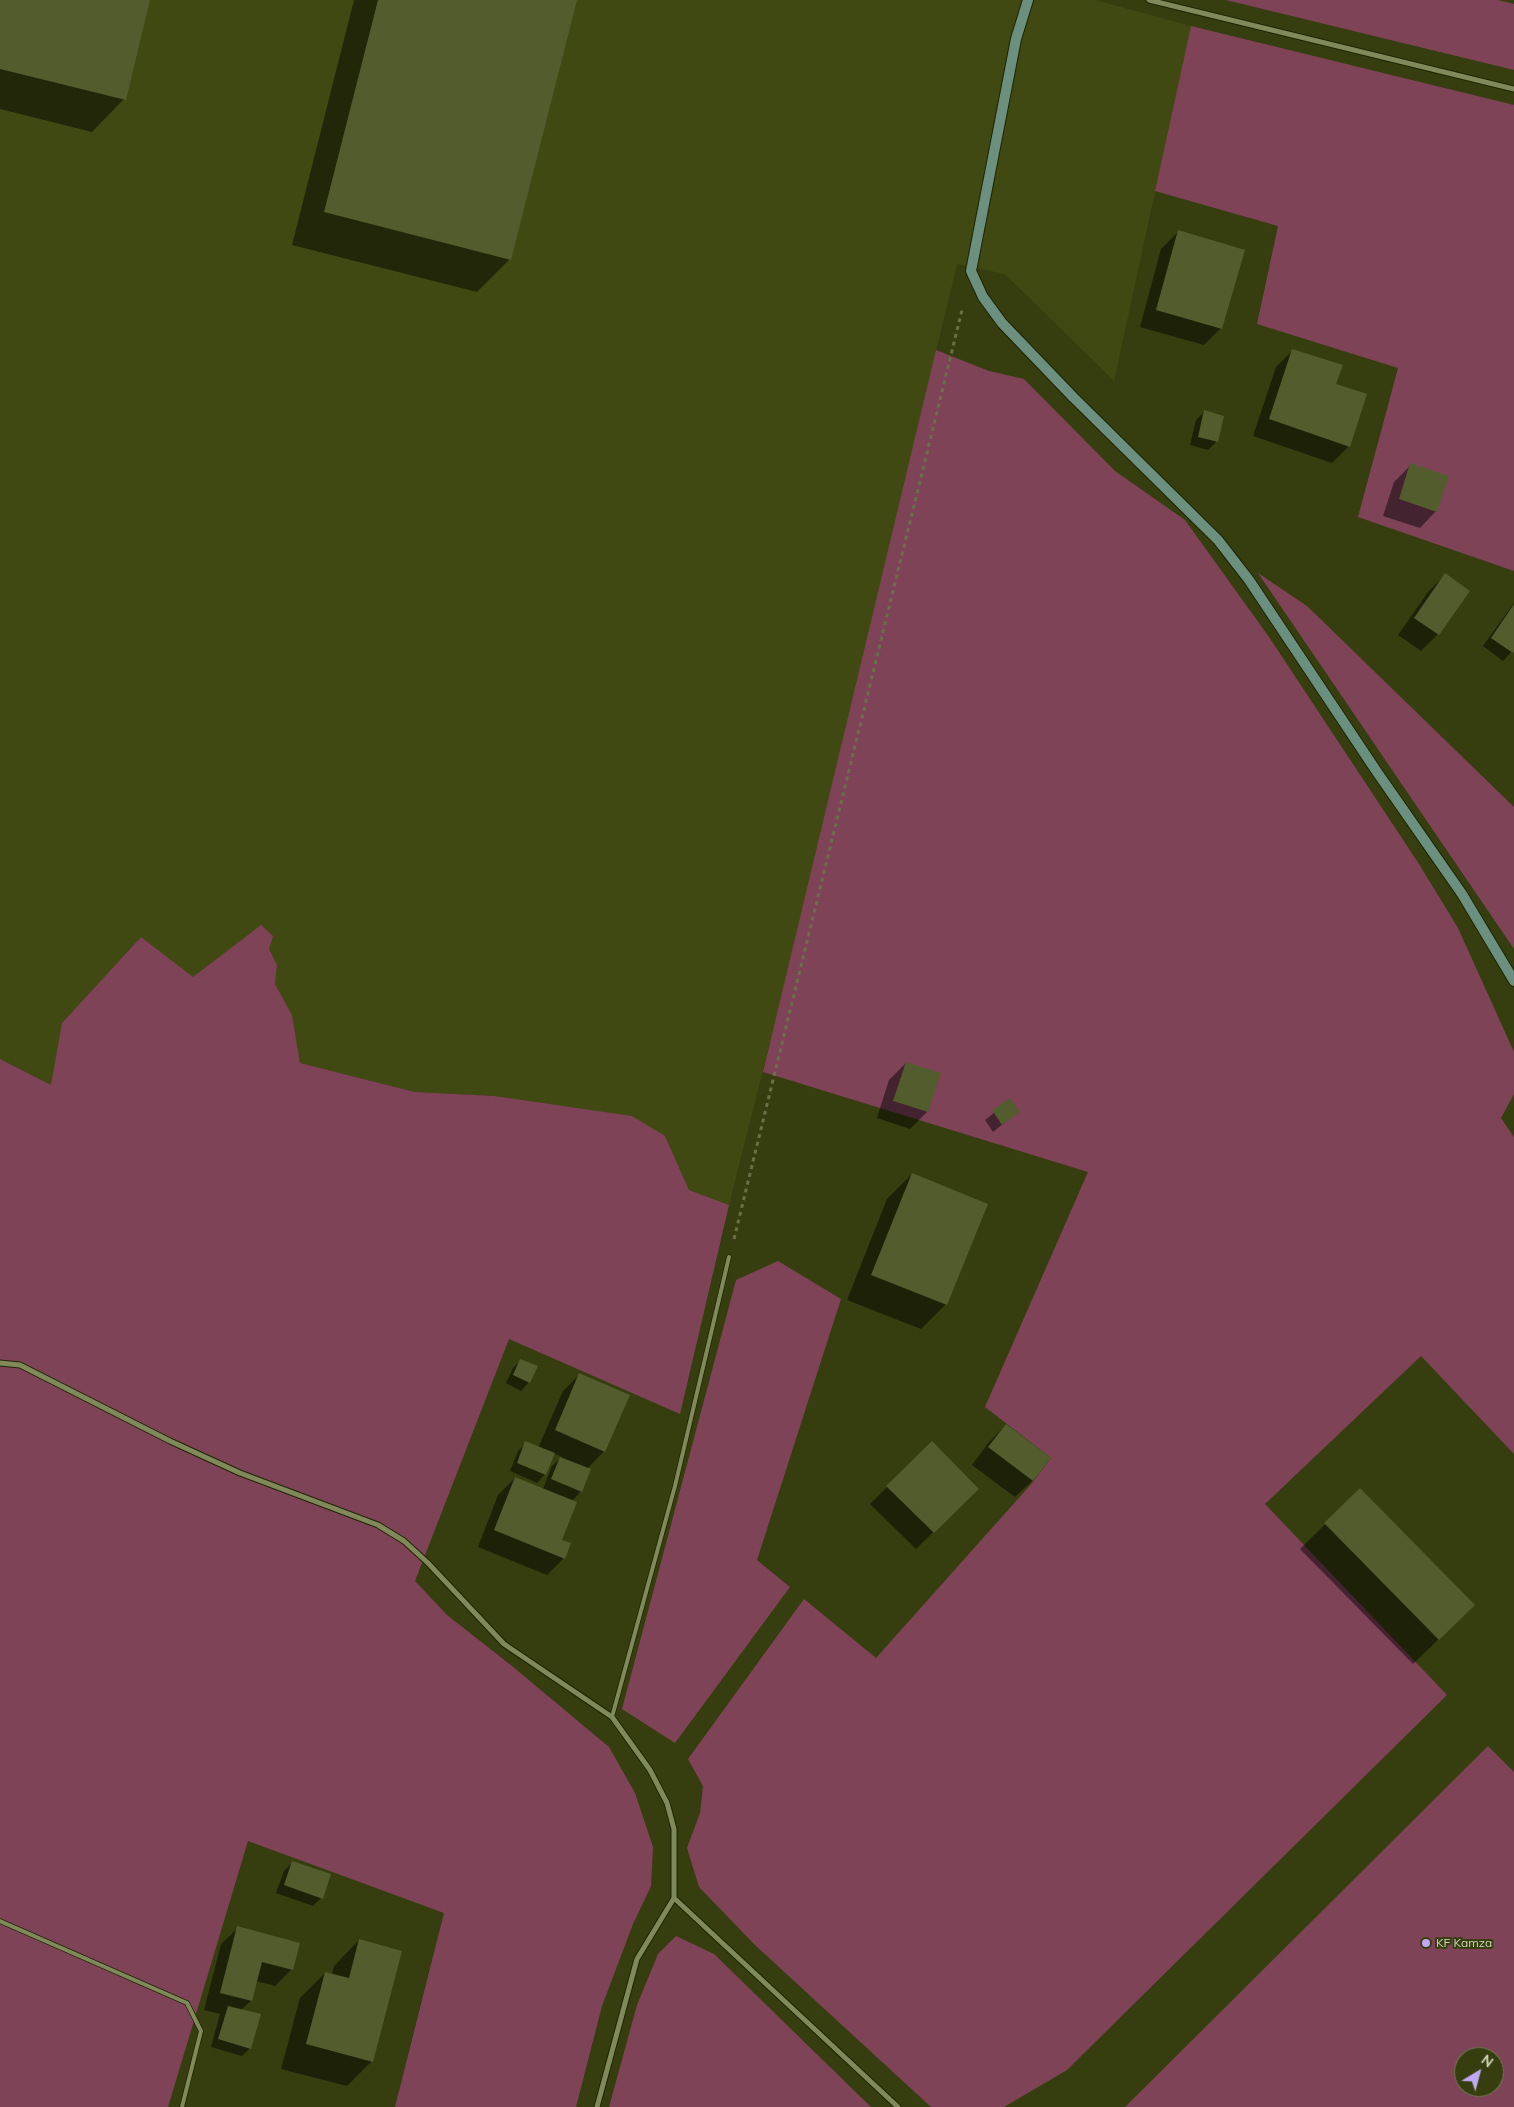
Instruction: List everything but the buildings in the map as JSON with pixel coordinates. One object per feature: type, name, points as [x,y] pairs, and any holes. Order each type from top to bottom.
[{"type":"street","points":[[1028,0],[1016,39],[972,271],[983,297],[1002,323],[1073,397],[1211,533],[1248,580],[1377,772],[1462,894],[1514,980]]},
{"type":"street","points":[[1149,0],[1514,89]]},
{"type":"street","points":[[0,1363],[20,1365],[170,1441],[240,1473],[378,1525],[404,1541],[428,1563],[504,1644],[612,1717],[650,1770],[667,1803],[674,1829],[674,1898],[637,1959],[597,2107]]},
{"type":"street","points":[[674,1898],[898,2107]]},
{"type":"lane","points":[[612,1717],[675,1486],[729,1257]]},
{"type":"lane","points":[[0,1921],[186,2003],[202,2031],[182,2107]]},
{"type":"path","points":[[729,1257],[972,271]]},
{"type":"shaded area","points":[[0,0],[1095,0],[1191,26],[1114,381],[1005,274],[957,264],[782,995],[729,1205],[689,1190],[665,1136],[494,1096],[415,1092],[300,1063],[292,1015],[275,984],[277,965],[269,949],[193,978],[141,937],[62,1023],[52,1086],[0,1059]]},
{"type":"shaded area","points":[[1226,0],[1498,0],[1514,4],[1514,70]]},
{"type":"shaded area","points":[[1191,26],[1514,105],[1514,571],[1358,517],[1398,368],[1257,324],[1278,226],[1155,191]]},
{"type":"shaded area","points":[[936,350],[989,371],[1024,379],[1115,471],[1185,520],[1269,637],[1419,864],[1458,928],[1514,1052],[1514,1094],[1501,1118],[1514,1137],[1514,1454],[1421,1356],[1265,1504],[1447,1695],[1067,2070],[1004,2107],[931,2107],[755,1945],[699,1887],[687,1848],[700,1813],[703,1786],[688,1759],[804,1599],[876,1658],[1033,1482],[1051,1458],[985,1407],[1088,1172],[763,1072]]},
{"type":"shaded area","points":[[1258,573],[1307,606],[1514,807],[1514,949]]},
{"type":"shaded area","points":[[261,925],[273,936],[269,949],[277,965],[275,984],[292,1015],[300,1063],[415,1092],[494,1096],[632,1116],[665,1136],[689,1190],[729,1205],[680,1414],[509,1339],[415,1581],[447,1615],[512,1666],[609,1747],[635,1793],[653,1847],[651,1886],[633,1924],[602,2006],[576,2107],[395,2107],[444,1913],[248,1841],[168,2107],[0,2107],[0,1059],[51,1085],[62,1023],[141,937],[193,977]]},
{"type":"shaded area","points":[[778,1261],[841,1299],[757,1560],[790,1587],[675,1743],[622,1709],[736,1280]]},
{"type":"shaded area","name":"KF Kamza","points":[[1488,1746],[1514,1772],[1514,2107],[1125,2107]]},
{"type":"shaded area","points":[[676,1936],[714,1954],[871,2107],[609,2107],[637,2005],[658,1954]]},
{"type":"place","name":"KF Kamza","points":[[1426,1943]]}]
